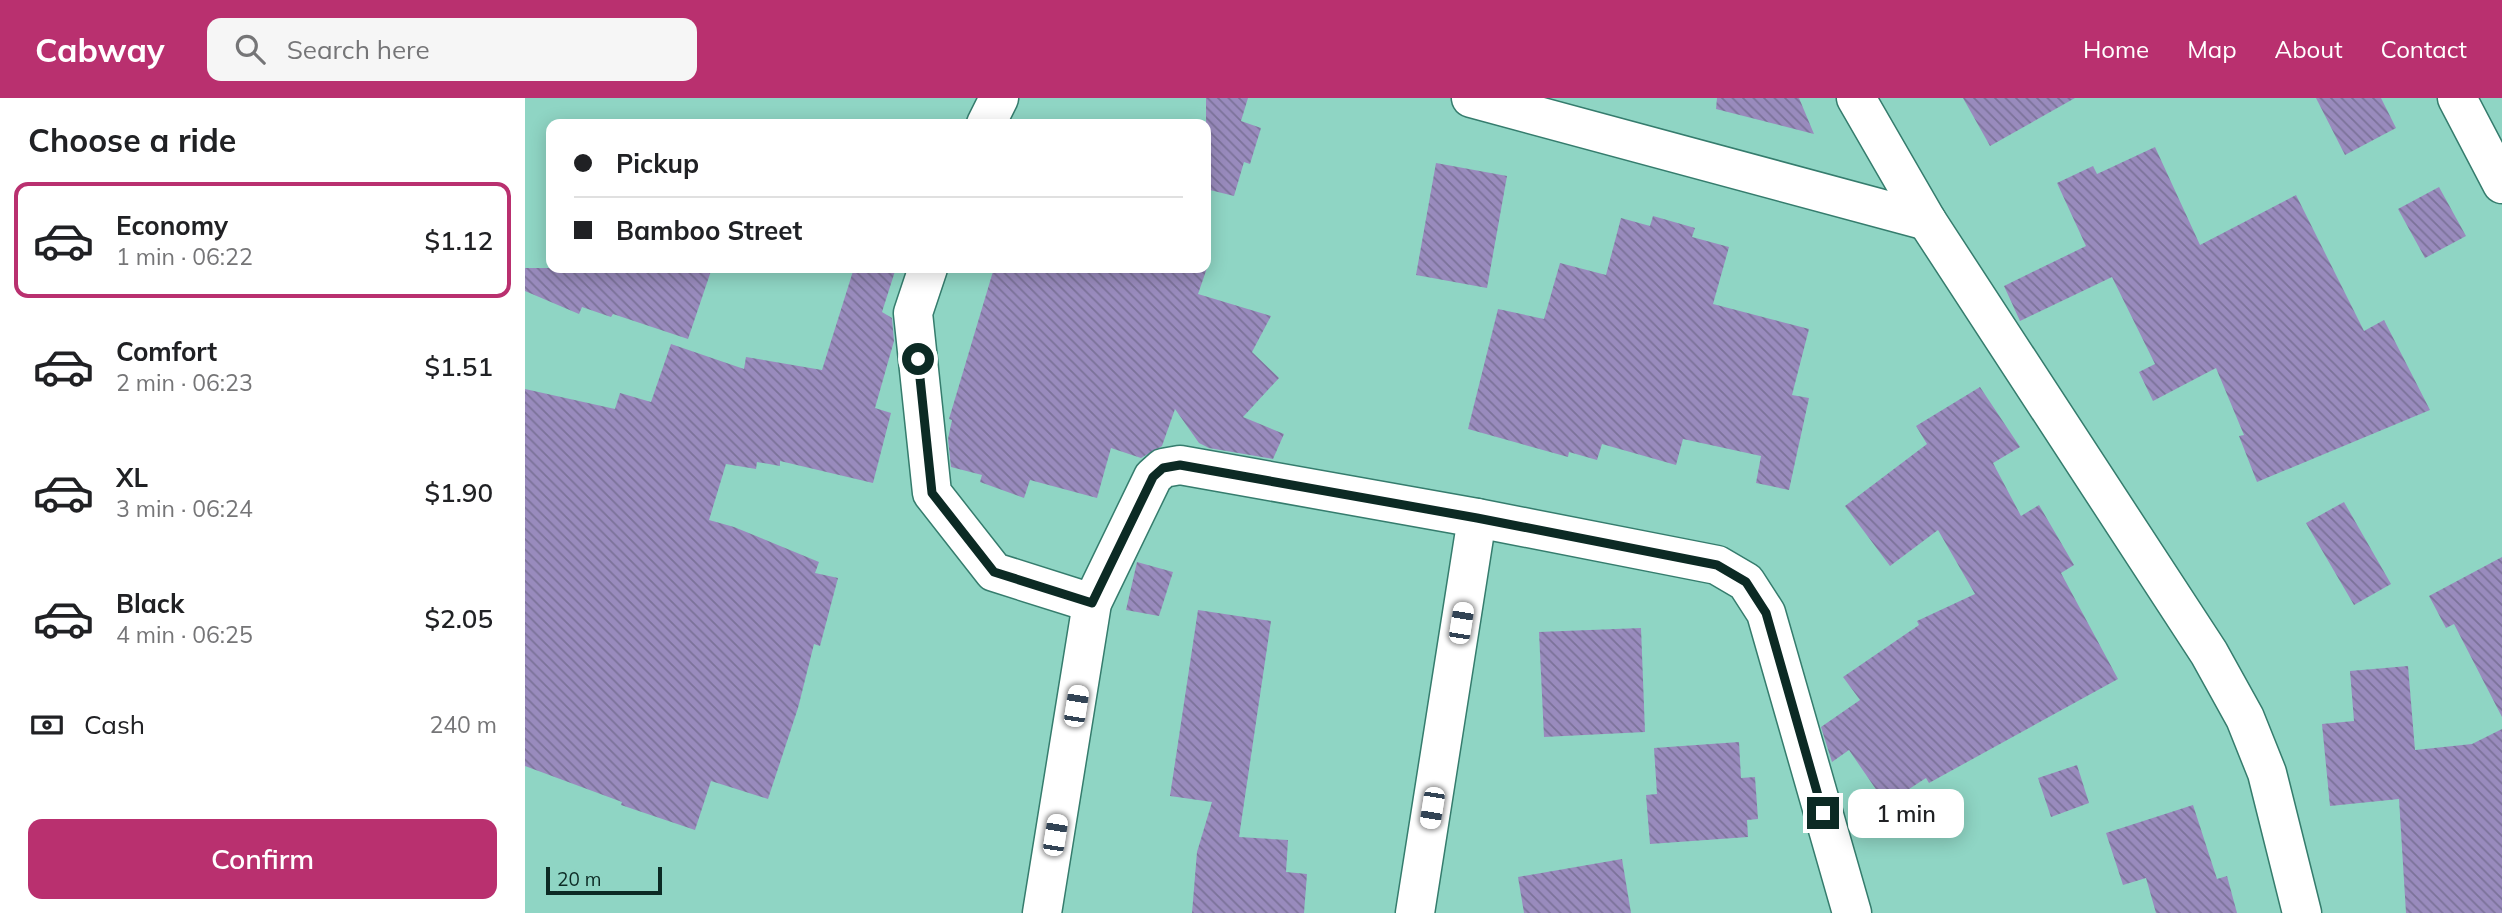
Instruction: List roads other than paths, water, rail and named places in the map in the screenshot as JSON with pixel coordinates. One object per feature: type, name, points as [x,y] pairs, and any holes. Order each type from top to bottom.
[{"type":"street","points":[[988,119],[999,98]]},
{"type":"street","points":[[1471,98],[1927,221]]},
{"type":"street","points":[[1856,98],[1927,221],[2209,653],[2245,718],[2267,773],[2302,913]]},
{"type":"street","points":[[2457,98],[2502,184]]},
{"type":"street","points":[[925,273],[913,313],[932,493],[994,572],[1092,603]]},
{"type":"street","points":[[1042,913],[1092,603],[1153,477],[1163,468],[1180,465],[1477,518],[1717,565],[1746,582],[1766,613],[1851,913]]},
{"type":"street","points":[[1415,913],[1477,518]]}]
